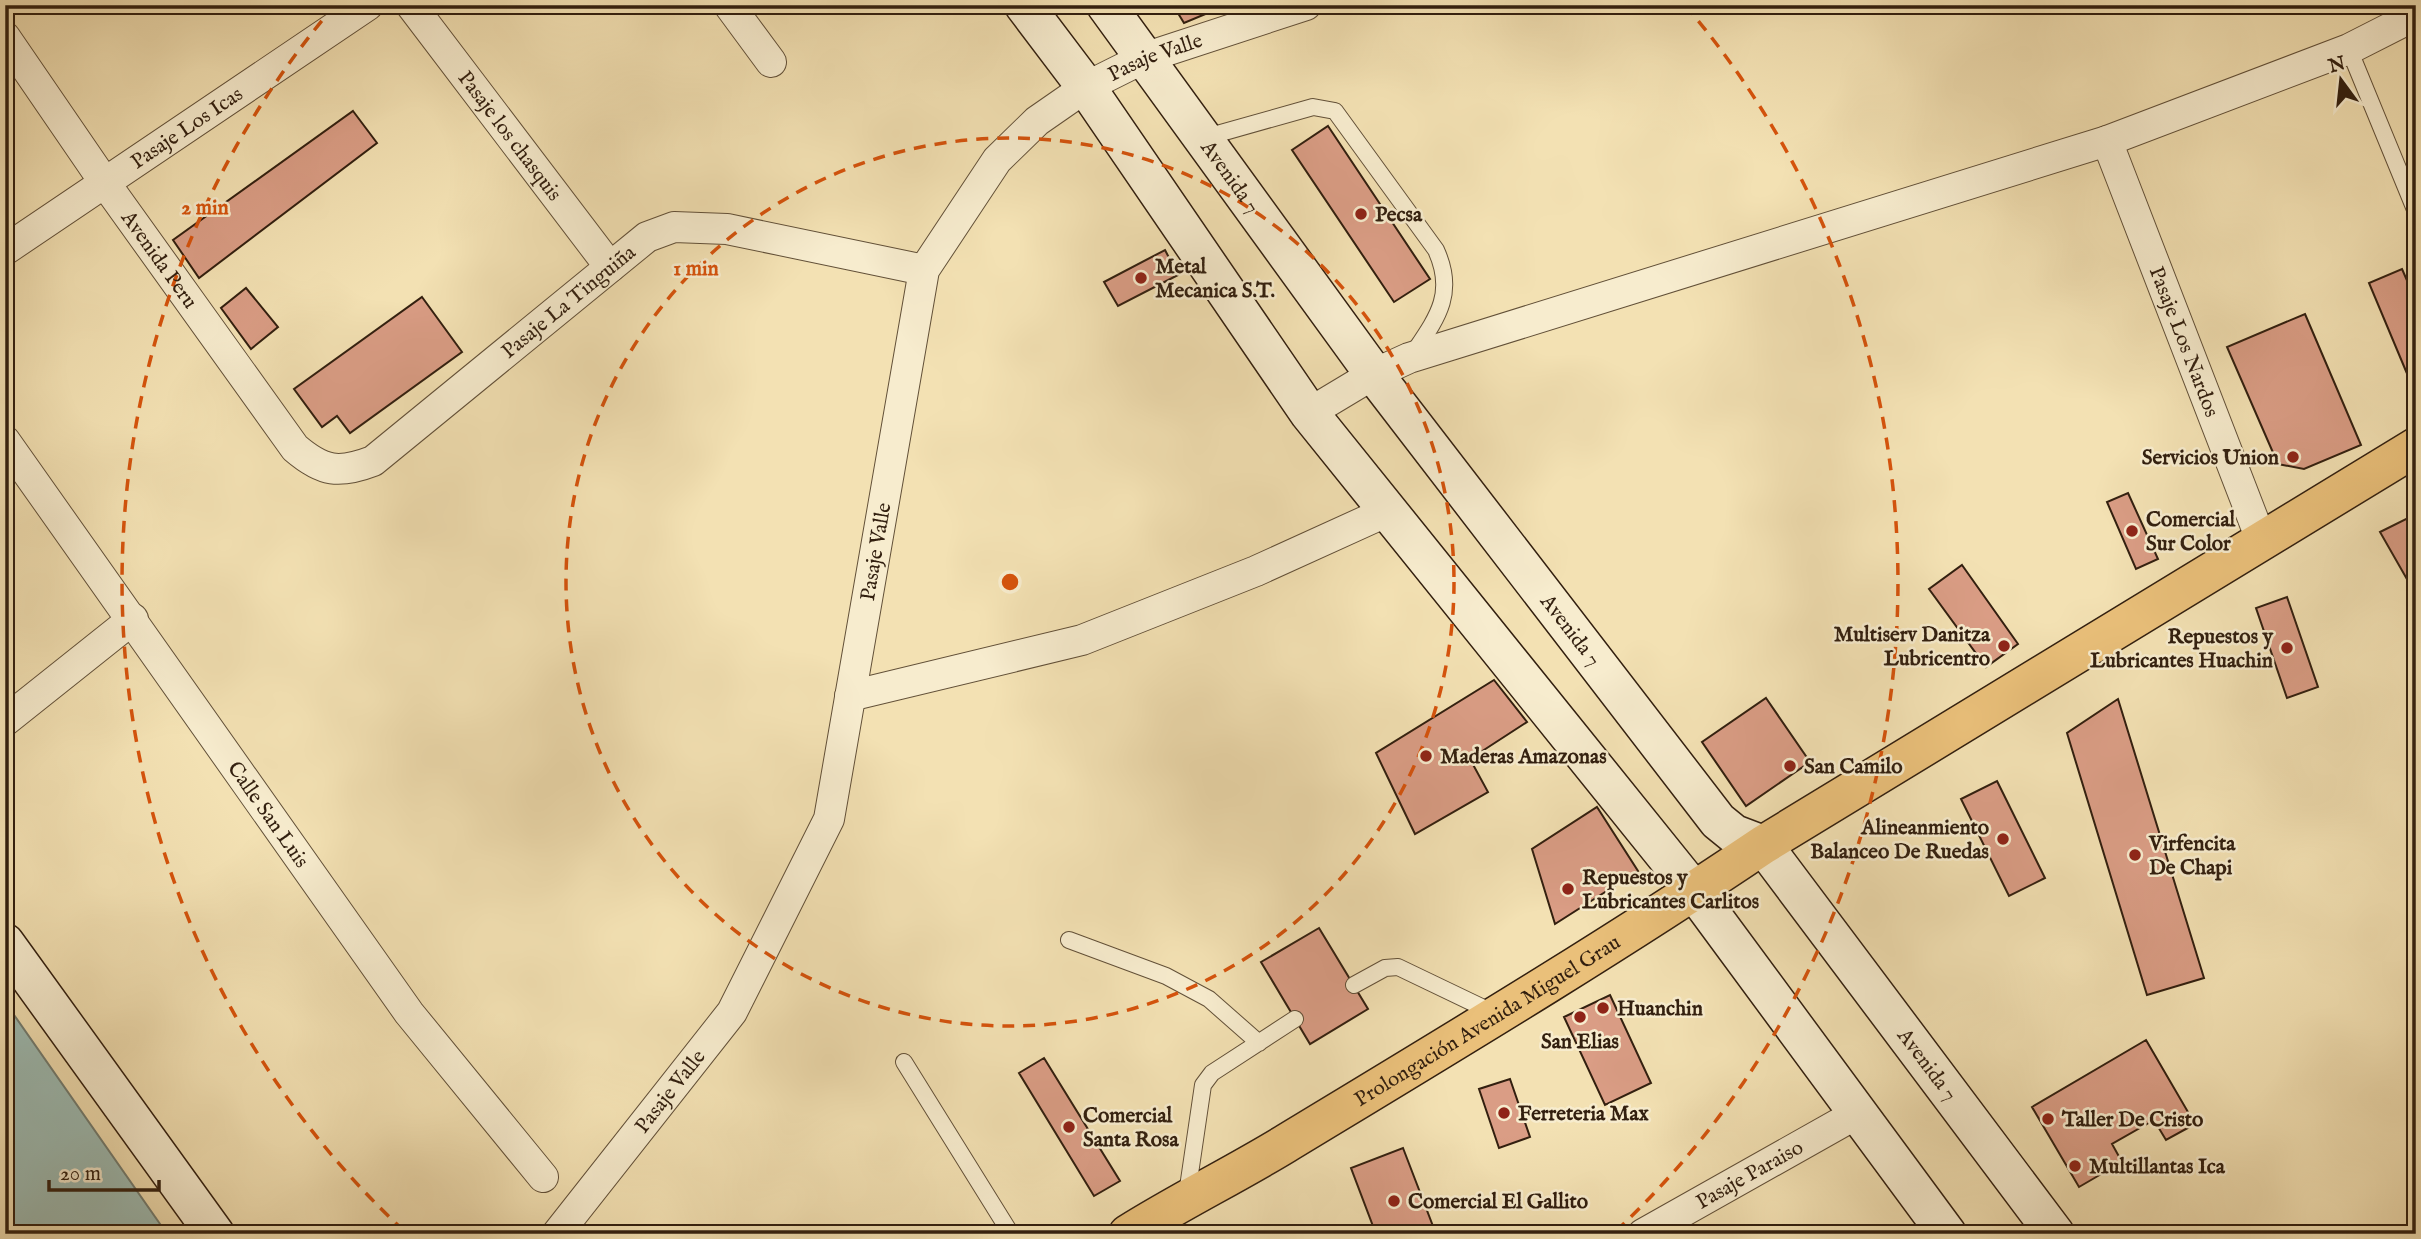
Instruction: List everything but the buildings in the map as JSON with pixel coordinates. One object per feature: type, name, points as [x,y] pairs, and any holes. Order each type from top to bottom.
[{"type":"main road","name":"Prolongación Avenida Miguel Grau","points":[[1128,1234],[1187,1197],[1282,1146],[1694,891],[1763,845],[2416,447]]},
{"type":"street","name":"Pasaje Los Icas","points":[[5,250],[368,5]]},
{"type":"street","name":"Pasaje los chasquis","points":[[411,5],[610,267]]},
{"type":"street","points":[[729,5],[771,62]]},
{"type":"street","points":[[1024,5],[1086,87],[1309,413],[1694,891],[1947,1234]]},
{"type":"street","name":"Avenida 7","points":[[1106,5],[1374,374],[1718,821],[1734,834],[1763,845],[2055,1234]]},
{"type":"street","name":"Pasaje Valle","points":[[557,1234],[732,1012],[829,818],[924,271],[997,160],[1037,121],[1086,87],[1144,58],[1306,5]]},
{"type":"street","points":[[1309,413],[1374,374],[1409,358],[2107,141],[2349,49],[2416,15]]},
{"type":"street","name":"Avenida Peru","points":[[5,37],[105,183],[295,448],[310,461],[327,469]]},
{"type":"street","name":"Pasaje Los Nardos","points":[[2107,141],[2262,542]]},
{"type":"street","name":"Pasaje La Tinguiña","points":[[327,469],[348,471],[373,461],[647,237],[674,227],[701,226],[924,271]]},
{"type":"street","name":"Calle San Luis","points":[[5,441],[133,618],[409,1013],[544,1177]]},
{"type":"street","points":[[850,696],[1082,639],[1256,571],[1388,511]]},
{"type":"street","points":[[5,721],[133,618]]},
{"type":"street","points":[[5,943],[215,1234]]},
{"type":"street","name":"Pasaje Paraiso","points":[[1643,1234],[1857,1113]]},
{"type":"lane","points":[[2349,49],[2416,212]]},
{"type":"lane","points":[[1203,138],[1313,107],[1335,111],[1436,250],[1446,271],[1444,293],[1435,321],[1409,358]]},
{"type":"lane","points":[[1069,940],[1166,976],[1209,999],[1259,1043]]},
{"type":"lane","points":[[1354,985],[1385,968],[1398,967],[1496,1014]]},
{"type":"lane","points":[[1187,1197],[1203,1085],[1212,1073],[1296,1019]]},
{"type":"lane","points":[[904,1062],[1011,1234]]},
{"type":"water","points":[[5,1002],[167,1234],[5,1234]]},
{"type":"place","name":"Pecsa","points":[[1361,214]]},
{"type":"place","name":"Metal Mecanica S.T.","points":[[1141,278]]},
{"type":"place","name":"Servicios Union","points":[[2293,457]]},
{"type":"place","name":"Comercial Sur Color","points":[[2132,531]]},
{"type":"place","name":"Multiserv Danitza Lubricentro","points":[[2004,646]]},
{"type":"place","name":"Repuestos y Lubricantes Huachin","points":[[2287,648]]},
{"type":"place","name":"Maderas Amazonas","points":[[1426,756]]},
{"type":"place","name":"San Camilo","points":[[1790,766]]},
{"type":"place","name":"Alineanmiento Balanceo De Ruedas","points":[[2003,839]]},
{"type":"place","name":"Virfencita De Chapi","points":[[2135,855]]},
{"type":"place","name":"Repuestos y Lubricantes Carlitos","points":[[1568,889]]},
{"type":"place","name":"Huanchin","points":[[1603,1008]]},
{"type":"place","name":"San Elias","points":[[1580,1017]]},
{"type":"place","name":"Ferreteria Max","points":[[1504,1113]]},
{"type":"place","name":"Taller De Cristo","points":[[2048,1119]]},
{"type":"place","name":"Comercial Santa Rosa","points":[[1069,1127]]},
{"type":"place","name":"Multillantas Ica","points":[[2075,1166]]},
{"type":"place","name":"Comercial El Gallito","points":[[1394,1201]]}]
